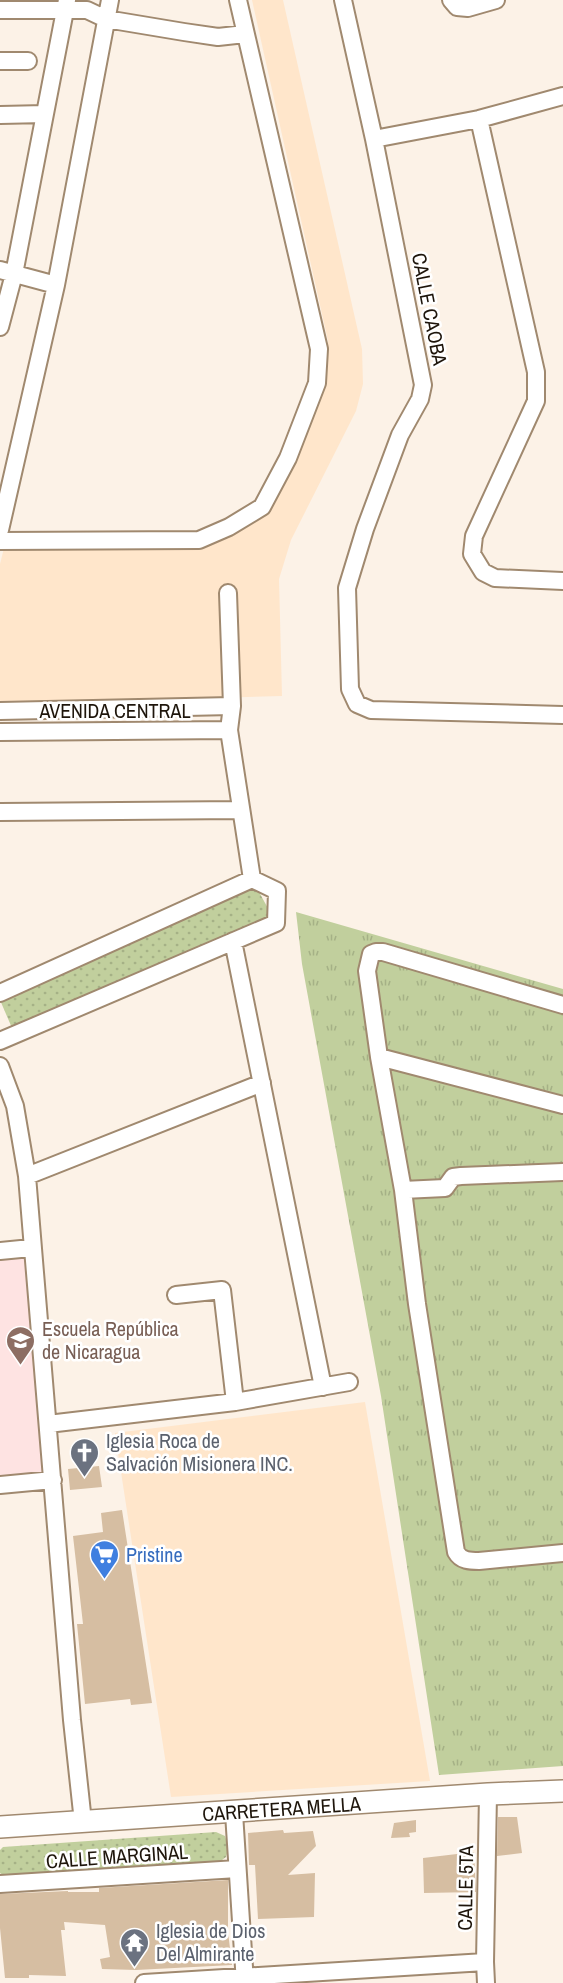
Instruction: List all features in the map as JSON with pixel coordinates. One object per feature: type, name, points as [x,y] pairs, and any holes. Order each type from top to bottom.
[{"type":"main road","name":"CARRETERA MELLA","points":[[0,1827],[563,1791]]},
{"type":"street","points":[[0,530],[56,285],[110,0]]},
{"type":"street","points":[[0,541],[199,540],[229,527],[262,507],[288,458],[317,383],[319,349],[238,0]]},
{"type":"street","name":"CALLE CAOBA","points":[[343,0],[374,139],[423,385],[420,399],[400,435],[365,529],[347,588],[350,689],[357,704],[370,710],[563,715]]},
{"type":"street","points":[[451,0],[457,7],[468,8],[496,0]]},
{"type":"street","points":[[0,327],[7,272],[45,114],[66,4]]},
{"type":"street","points":[[0,10],[66,4],[106,19],[218,37],[245,34]]},
{"type":"street","points":[[0,61],[28,61]]},
{"type":"street","points":[[374,139],[478,119],[563,96]]},
{"type":"street","points":[[0,116],[45,114]]},
{"type":"street","points":[[478,119],[536,372],[537,389],[536,401],[474,536],[472,554],[483,572],[495,578],[563,581]]},
{"type":"street","points":[[7,272],[56,285]]},
{"type":"street","points":[[228,593],[232,706],[229,730],[252,879]]},
{"type":"street","points":[[0,711],[232,706]]},
{"type":"street","name":"AVENIDA CENTRAL","points":[[0,732],[229,730]]},
{"type":"street","points":[[0,812],[240,810]]},
{"type":"street","points":[[0,993],[252,879],[277,891],[276,923],[0,1041]]},
{"type":"street","points":[[233,941],[323,1387]]},
{"type":"street","points":[[563,1005],[376,952],[371,954],[367,971],[379,1057],[403,1190],[417,1304],[456,1552],[459,1557],[467,1561],[563,1553]]},
{"type":"street","points":[[379,1057],[563,1105]]},
{"type":"street","points":[[0,1066],[15,1106],[27,1176],[72,1720],[83,1822]]},
{"type":"street","points":[[27,1176],[262,1083]]},
{"type":"street","points":[[403,1190],[444,1188],[453,1178],[461,1176],[563,1172]]},
{"type":"street","points":[[0,1251],[32,1248]]},
{"type":"street","points":[[176,1295],[222,1290],[235,1402]]},
{"type":"street","points":[[48,1424],[235,1402],[349,1382]]},
{"type":"street","points":[[0,1485],[53,1480]]},
{"type":"street","name":"CALLE 5TA","points":[[486,1983],[488,1794]]},
{"type":"street","points":[[234,1812],[245,1981]]},
{"type":"street","name":"CALLE MARGINAL","points":[[0,1884],[237,1869]]},
{"type":"street","points":[[144,1983],[245,1981],[485,1962]]},
{"type":"shaded area","points":[[252,0],[283,0],[362,349],[363,384],[356,411],[291,540],[279,579],[282,696],[0,704],[0,564],[4,548],[200,547],[270,512],[325,384],[328,341]]},
{"type":"shaded area","name":"Escuela República de Nicaragua","points":[[31,1248],[53,1480],[0,1485],[0,1251]]},
{"type":"shaded area","points":[[365,1402],[430,1781],[171,1797],[115,1433]]},
{"type":"green space","points":[[252,879],[276,923],[15,1035],[0,1000]]},
{"type":"green space","points":[[296,912],[563,989],[563,1766],[439,1775],[381,1396],[302,964]]},
{"type":"green space","points":[[216,1832],[225,1836],[229,1848],[226,1857],[218,1863],[4,1876],[0,1873],[0,1850],[3,1847]]},
{"type":"building","name":"Iglesia Roca de Salvación Misionera INC.","points":[[99,1466],[102,1487],[70,1490],[68,1469]]},
{"type":"building","name":"Pristine","points":[[122,1510],[152,1703],[131,1705],[130,1699],[85,1704],[77,1624],[83,1624],[73,1536],[103,1532],[101,1513]]},
{"type":"building","points":[[498,1817],[517,1817],[522,1853],[497,1856]]},
{"type":"building","points":[[416,1820],[416,1832],[409,1833],[410,1837],[391,1838],[394,1823]]},
{"type":"building","points":[[283,1830],[284,1833],[313,1831],[316,1846],[288,1875],[315,1873],[314,1917],[258,1919],[255,1865],[249,1865],[248,1833]]},
{"type":"building","points":[[474,1852],[476,1892],[424,1893],[423,1858]]},
{"type":"building","points":[[228,1880],[228,1932],[232,1965],[136,1970],[102,1969],[100,1959],[110,1957],[105,1925],[64,1922],[65,1930],[61,1930],[66,1976],[29,1975],[29,1978],[5,1978],[0,1928],[0,1894],[99,1892],[99,1888]]},
{"type":"place","name":"Escuela República de Nicaragua","points":[[21,1366]]},
{"type":"place","name":"Iglesia Roca de Salvación Misionera INC.","points":[[85,1478]]},
{"type":"place","name":"Pristine","points":[[105,1580]]},
{"type":"place","name":"Iglesia de Dios Del Almirante","points":[[135,1968]]}]
